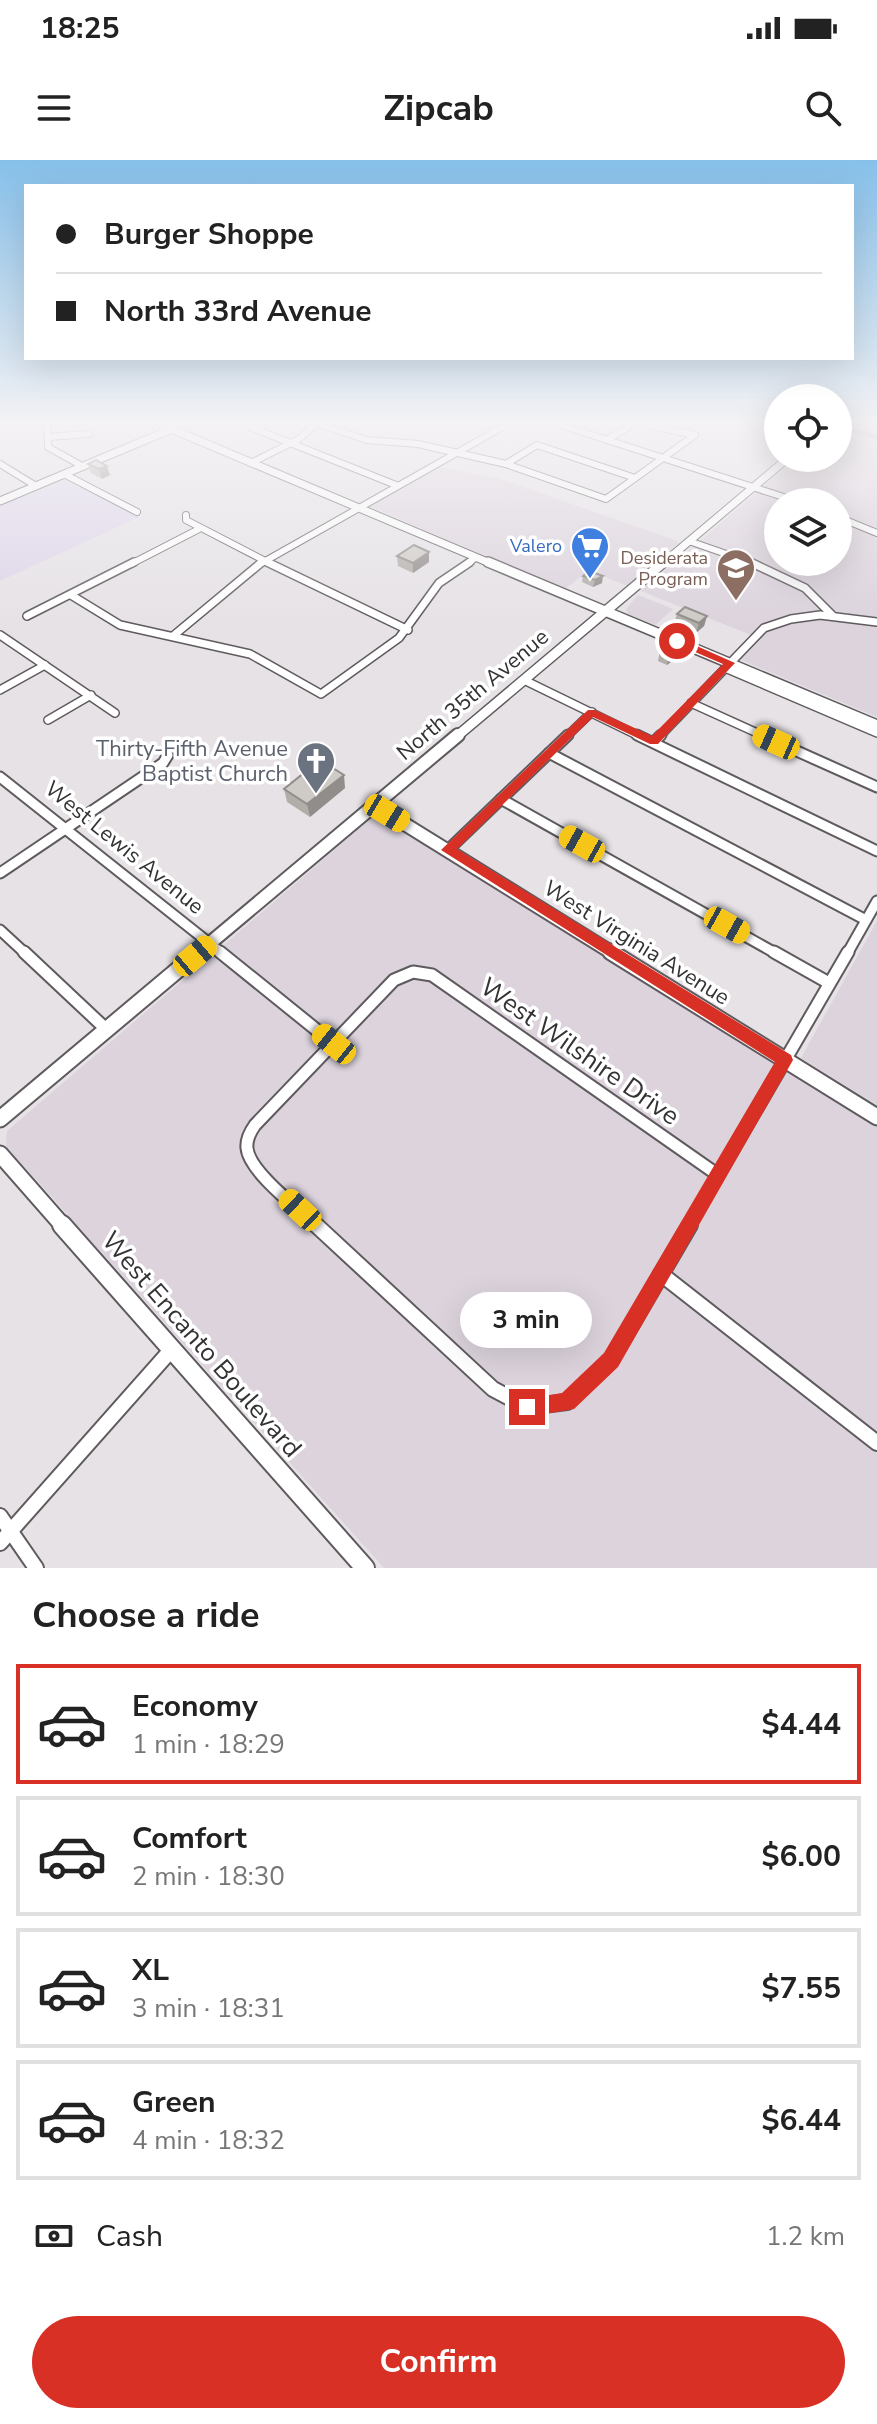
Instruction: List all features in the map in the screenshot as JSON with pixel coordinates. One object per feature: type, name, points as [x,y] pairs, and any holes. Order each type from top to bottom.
[{"type":"main road","points":[[0,501],[25,491]]},
{"type":"main road","points":[[316,491],[727,665],[877,725]]},
{"type":"main road","name":"North 35th Avenue","points":[[0,1119],[749,491]]},
{"type":"main road","name":"West Virginia Avenue","points":[[374,805],[877,1117]]},
{"type":"main road","name":"West Encanto Boulevard","points":[[0,1154],[365,1568]]},
{"type":"street","points":[[96,491],[137,512]]},
{"type":"street","points":[[173,636],[264,560],[386,491]]},
{"type":"street","points":[[582,491],[606,499],[617,491]]},
{"type":"street","points":[[186,515],[186,520],[199,529],[408,630]]},
{"type":"street","points":[[852,523],[876,532]]},
{"type":"street","points":[[27,616],[199,529]]},
{"type":"street","points":[[689,541],[797,582],[817,595],[832,615]]},
{"type":"street","points":[[71,595],[120,625],[250,654],[321,694],[408,630],[439,583],[475,558]]},
{"type":"street","points":[[654,742],[764,628],[799,618],[832,615],[877,622]]},
{"type":"street","points":[[0,635],[115,713]]},
{"type":"street","points":[[0,690],[45,665]]},
{"type":"street","points":[[727,665],[877,733]]},
{"type":"street","points":[[524,680],[877,851]]},
{"type":"street","points":[[48,720],[91,695]]},
{"type":"street","points":[[691,703],[877,787]]},
{"type":"street","points":[[448,850],[592,712]]},
{"type":"street","points":[[549,753],[866,920]]},
{"type":"street","points":[[0,873],[163,763],[168,755]]},
{"type":"street","name":"West Lewis Avenue","points":[[0,777],[334,1044]]},
{"type":"street","points":[[501,799],[829,983]]},
{"type":"street","points":[[334,1044],[246,1137],[246,1153],[254,1167],[493,1389],[527,1407],[567,1402],[611,1360],[877,901]]},
{"type":"street","points":[[0,930],[107,1030]]},
{"type":"street","name":"West Wilshire Drive","points":[[334,1044],[394,980],[413,971],[432,975],[718,1175]]},
{"type":"street","points":[[661,1274],[877,1443]]},
{"type":"street","points":[[5,1537],[172,1349]]},
{"type":"street","points":[[0,1516],[5,1537],[36,1568]]},
{"type":"shaded area","points":[[34,491],[88,491],[139,517],[0,581],[0,505]]},
{"type":"shaded area","points":[[395,491],[534,491],[680,542],[627,586],[589,570],[565,589],[368,506]]},
{"type":"shaded area","points":[[759,491],[764,491],[764,576],[852,576],[852,491],[877,491],[877,717],[741,660],[761,639],[641,591]]},
{"type":"shaded area","points":[[638,595],[673,609],[655,625],[628,614],[626,609]]},
{"type":"shaded area","points":[[375,815],[877,1126],[877,1568],[384,1568],[6,1146],[7,1131]]},
{"type":"shaded area","points":[[877,921],[877,1105],[801,1058]]},
{"type":"building","points":[[414,545],[429,552],[413,563],[397,556]]},
{"type":"building","points":[[589,571],[603,576],[595,580],[583,576]]},
{"type":"building","points":[[685,607],[707,616],[699,623],[677,614]]},
{"type":"building","points":[[669,641],[681,646],[669,655],[660,651]]},
{"type":"building","points":[[320,760],[344,775],[307,804],[284,789]]},
{"type":"place","name":"Valero","points":[[590,580]]},
{"type":"place","name":"Desiderata Program","points":[[736,602]]},
{"type":"place","name":"Thirty-Fifth Avenue Baptist Church","points":[[316,795]]},
{"type":"route","points":[[527,1407],[567,1402],[611,1360],[785,1060],[448,850],[592,712],[654,742],[730,663],[677,641]]}]
